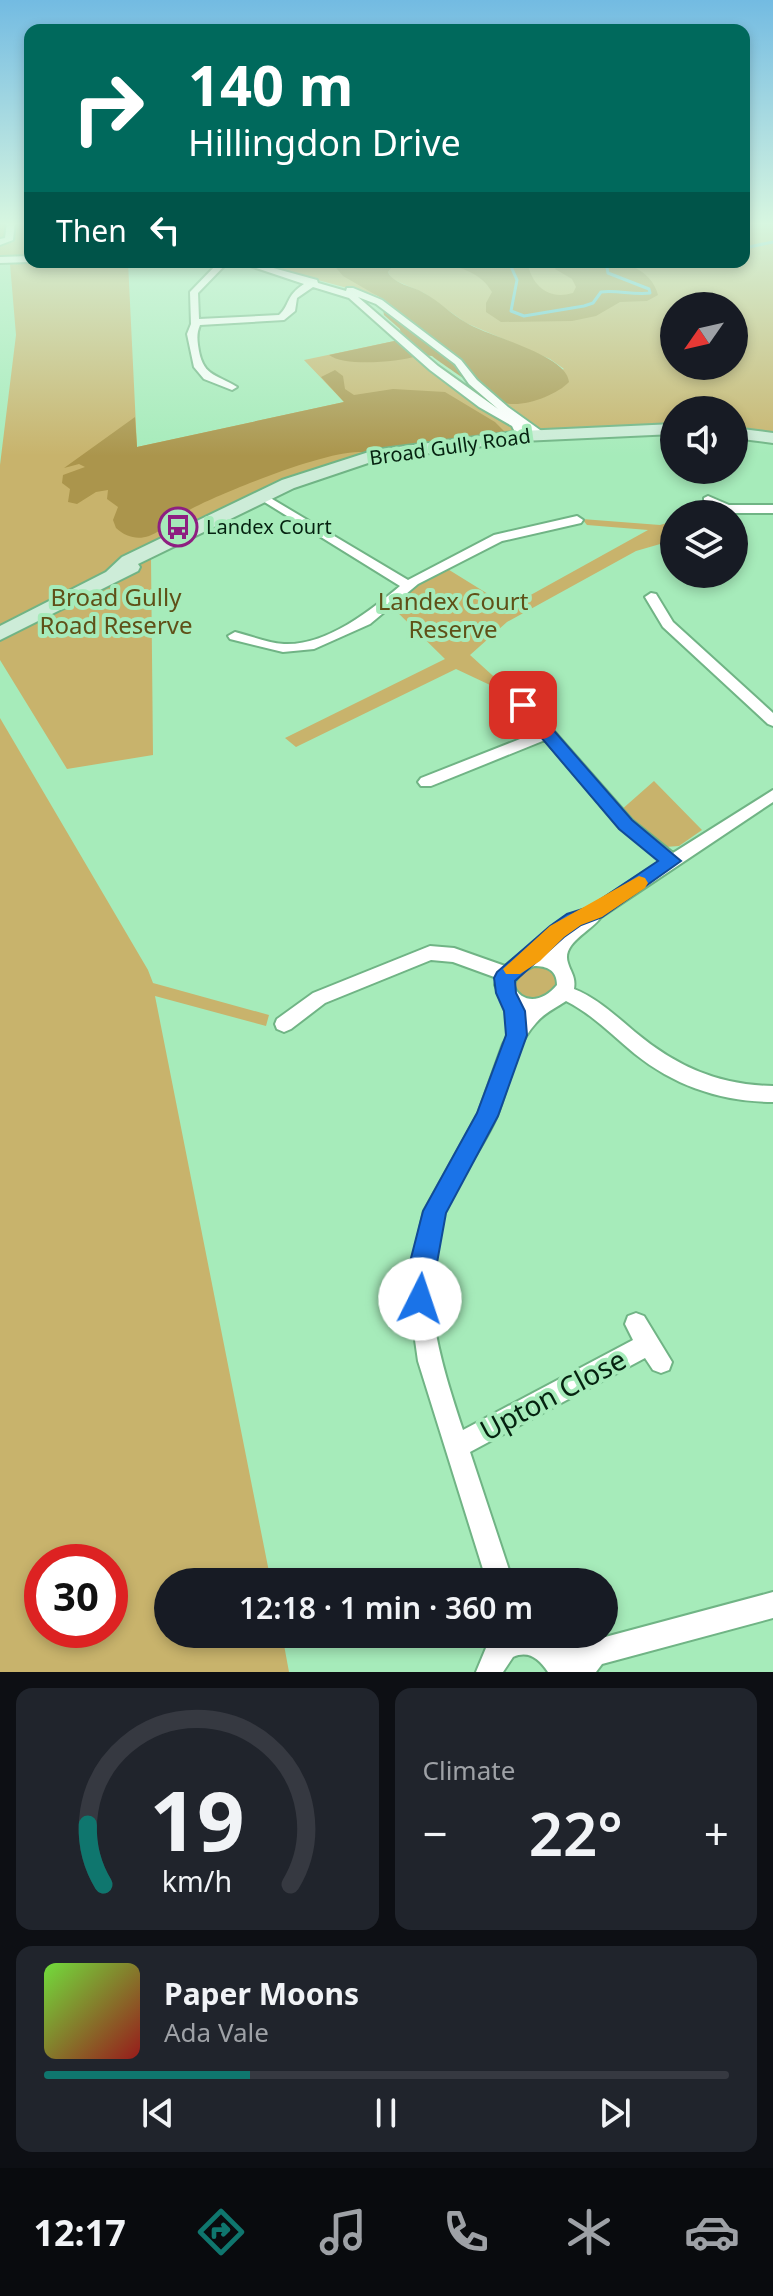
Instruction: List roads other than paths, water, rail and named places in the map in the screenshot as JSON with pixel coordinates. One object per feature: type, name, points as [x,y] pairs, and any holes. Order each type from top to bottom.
[{"type":"street","points":[[193,300],[192,321],[196,323],[281,318],[290,311],[291,300]]},
{"type":"street","points":[[357,300],[421,357],[483,405],[516,424],[522,436]]},
{"type":"street","points":[[375,300],[458,362],[473,382],[542,435]]},
{"type":"street","points":[[196,323],[192,330],[195,365],[212,380],[232,387]]},
{"type":"street","points":[[483,405],[497,402]]},
{"type":"street","name":"Broad Gully Road","points":[[0,634],[115,573],[141,563],[151,552],[262,496],[316,473],[375,455],[421,447],[522,436],[660,430]]},
{"type":"street","points":[[748,435],[773,438]]},
{"type":"street","points":[[262,496],[408,585]]},
{"type":"street","points":[[748,509],[773,509]]},
{"type":"street","points":[[235,636],[283,648],[309,646],[365,621],[408,585],[498,538],[577,520]]},
{"type":"street","points":[[651,597],[668,624],[773,721]]},
{"type":"street","points":[[517,685],[518,699],[626,824],[672,861]]},
{"type":"street","points":[[426,782],[547,734]]},
{"type":"street","points":[[517,1035],[511,999],[504,985],[507,974],[526,961],[557,931],[574,920],[596,912],[773,795]]},
{"type":"street","points":[[496,1568],[422,1327],[422,1266],[434,1211],[487,1116],[517,1035],[530,1017],[563,992],[566,980],[559,967],[558,952],[563,942],[589,922],[596,912]]},
{"type":"street","points":[[284,1024],[319,998],[430,953],[454,955],[507,974]]},
{"type":"street","points":[[526,961],[542,959],[559,967]]},
{"type":"street","points":[[563,992],[587,1002],[652,1056],[685,1077],[729,1092],[773,1094]]},
{"type":"street","points":[[511,999],[527,1007],[544,1006]]},
{"type":"street","name":"Upton Close","points":[[457,1446],[649,1343]]},
{"type":"street","points":[[493,1660],[518,1641],[546,1650],[581,1648],[586,1662],[773,1605]]},
{"type":"waterway","points":[[513,300],[511,311],[524,316],[584,306],[595,300]]},
{"type":"place","name":"Landex Court","points":[[178,527]]},
{"type":"park label","name":"Broad Gully Road Reserve","points":[[116,612]]},
{"type":"park label","name":"Landex Court Reserve","points":[[453,616]]}]
